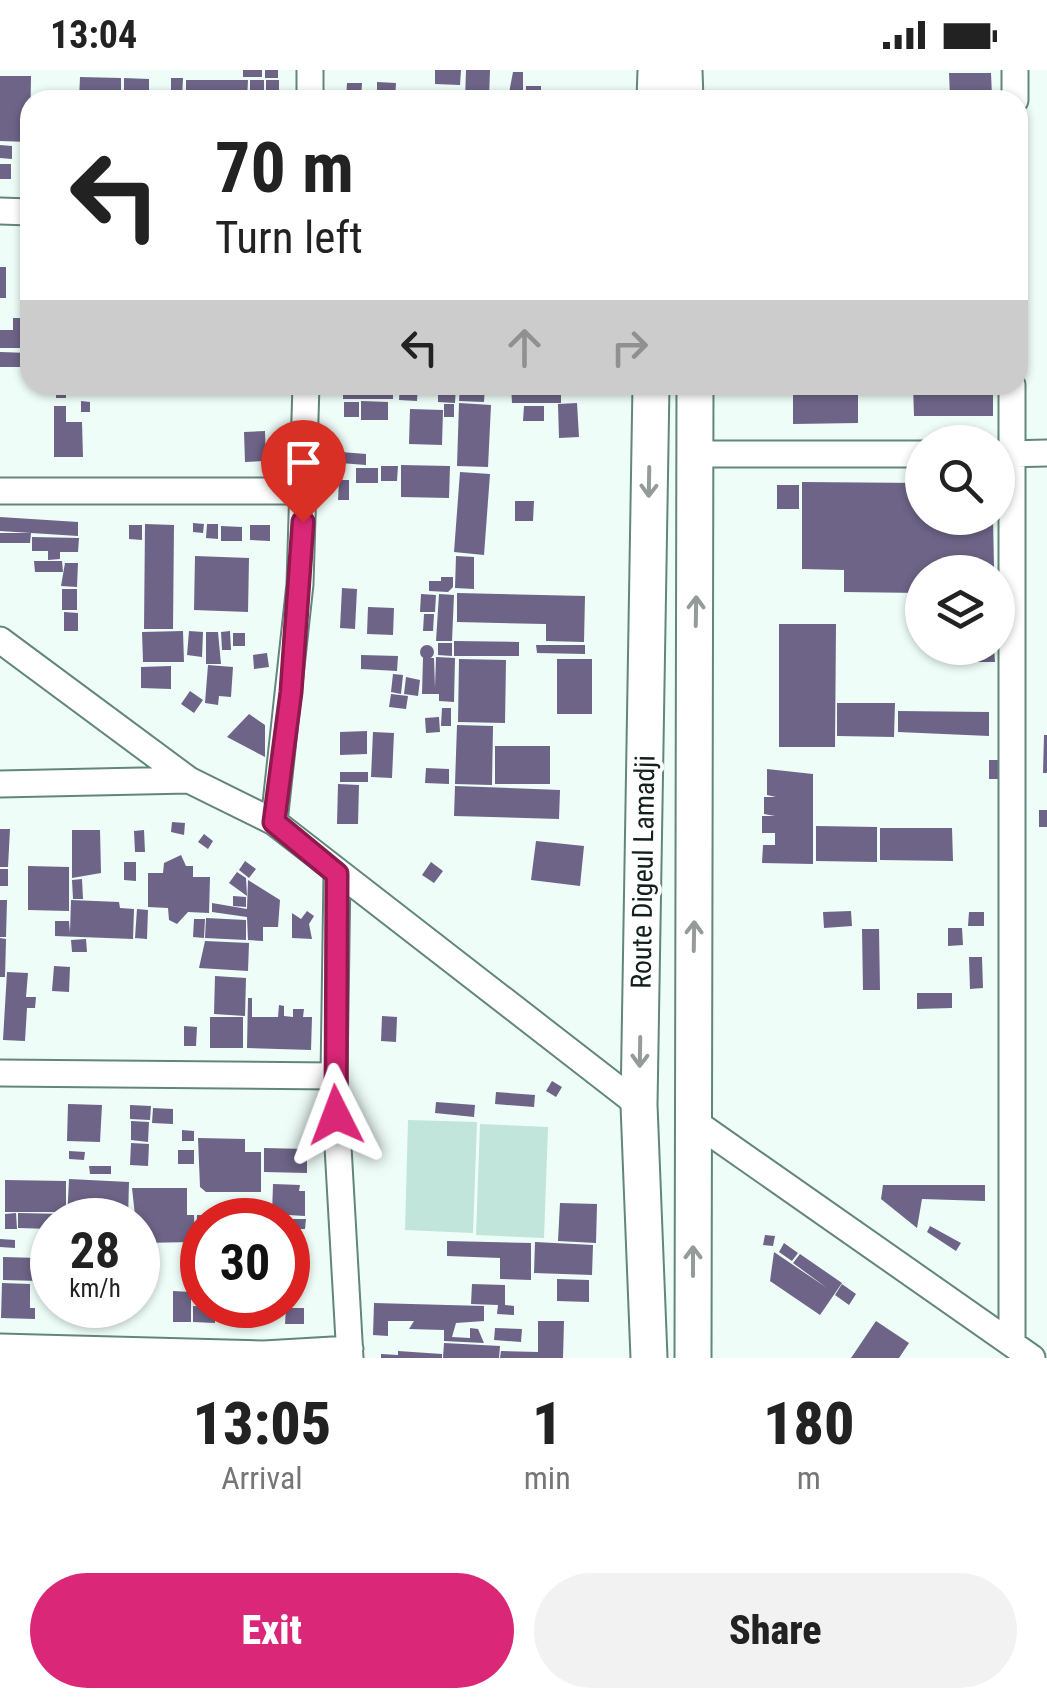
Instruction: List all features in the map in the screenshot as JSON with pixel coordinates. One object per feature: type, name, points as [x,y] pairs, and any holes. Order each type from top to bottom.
[{"type":"main road","name":"Route Digeul Lamadji","points":[[648,1358],[640,1105],[651,395]]},
{"type":"main road","name":"Route Digeul Lamadji","points":[[693,1358],[695,395]]},
{"type":"street","points":[[274,822],[291,692],[304,492],[306,395]]},
{"type":"street","points":[[1008,425],[1011,395]]},
{"type":"street","points":[[698,454],[905,454]]},
{"type":"street","points":[[1015,454],[1047,454]]},
{"type":"street","points":[[0,491],[304,492]]},
{"type":"street","points":[[1007,535],[1022,1351]]},
{"type":"street","points":[[0,640],[189,780],[274,822],[640,1105]]},
{"type":"street","points":[[0,784],[189,780]]},
{"type":"street","points":[[0,1348],[350,1354],[334,1076],[337,874]]},
{"type":"street","points":[[0,1072],[334,1076]]},
{"type":"street","points":[[692,1120],[1022,1351]]},
{"type":"green space","points":[[408,1120],[477,1122],[473,1233],[405,1230]]},
{"type":"green space","points":[[480,1124],[548,1127],[544,1238],[476,1235]]},
{"type":"building","points":[[243,70],[262,70],[262,77],[243,77]]},
{"type":"building","points":[[265,70],[278,70],[278,78],[265,78]]},
{"type":"building","points":[[435,70],[461,70],[460,85],[435,84]]},
{"type":"building","points":[[466,70],[490,70],[489,90],[465,90]]},
{"type":"building","points":[[513,72],[523,72],[523,90],[510,90]]},
{"type":"building","points":[[949,73],[991,73],[992,90],[950,90]]},
{"type":"building","points":[[0,76],[31,76],[31,90],[20,90],[20,142],[0,141]]},
{"type":"building","points":[[80,77],[121,78],[121,90],[79,90]]},
{"type":"building","points":[[124,78],[149,79],[149,90],[124,90]]},
{"type":"building","points":[[171,78],[183,78],[182,90],[171,90]]},
{"type":"building","points":[[186,80],[248,80],[248,90],[186,90]]},
{"type":"building","points":[[250,80],[264,80],[264,90],[250,90]]},
{"type":"building","points":[[266,80],[279,80],[279,90],[266,90]]},
{"type":"building","points":[[377,82],[396,83],[396,90],[377,90]]},
{"type":"building","points":[[347,83],[362,83],[362,90],[347,90]]},
{"type":"building","points":[[0,145],[12,146],[12,159],[0,158]]},
{"type":"building","points":[[0,164],[11,164],[11,179],[0,179]]},
{"type":"building","points":[[0,267],[6,267],[6,298],[0,298]]},
{"type":"building","points":[[13,318],[20,318],[20,348],[0,348],[0,330],[13,330]]},
{"type":"building","points":[[0,352],[20,353],[20,367],[0,367]]},
{"type":"building","points":[[343,395],[393,395],[393,399],[343,399]]},
{"type":"building","points":[[399,395],[417,395],[417,401],[399,400]]},
{"type":"building","points":[[438,395],[455,395],[455,403],[438,402]]},
{"type":"building","points":[[459,395],[484,395],[484,402],[459,401]]},
{"type":"building","points":[[512,395],[561,395],[561,403],[512,403]]},
{"type":"building","points":[[793,395],[858,395],[858,423],[793,424]]},
{"type":"building","points":[[913,395],[993,395],[993,416],[914,416]]},
{"type":"building","points":[[81,401],[90,402],[90,412],[81,412]]},
{"type":"building","points":[[361,401],[388,402],[388,420],[361,420]]},
{"type":"building","points":[[344,402],[359,402],[359,417],[344,417]]},
{"type":"building","points":[[459,403],[491,405],[488,467],[457,466]]},
{"type":"building","points":[[577,403],[579,437],[559,438],[558,404]]},
{"type":"building","points":[[444,404],[454,404],[454,417],[444,417]]},
{"type":"building","points":[[54,406],[66,406],[66,422],[82,422],[83,457],[54,457]]},
{"type":"building","points":[[524,406],[544,406],[544,421],[523,421]]},
{"type":"building","points":[[410,409],[443,410],[442,445],[409,444]]},
{"type":"building","points":[[265,431],[266,461],[245,462],[244,432]]},
{"type":"building","points":[[341,452],[366,454],[366,465],[340,463]]},
{"type":"building","points":[[401,465],[450,466],[449,498],[401,497]]},
{"type":"building","points":[[381,466],[398,466],[397,481],[381,481]]},
{"type":"building","points":[[356,468],[378,468],[378,483],[356,483]]},
{"type":"building","points":[[460,472],[490,474],[484,555],[454,552]]},
{"type":"building","points":[[339,480],[349,480],[349,500],[338,500]]},
{"type":"building","points":[[802,482],[905,483],[905,535],[993,535],[994,555],[905,555],[905,593],[844,592],[844,570],[802,569]]},
{"type":"building","points":[[777,485],[799,485],[799,509],[777,509]]},
{"type":"building","points":[[515,501],[534,501],[533,521],[515,521]]},
{"type":"building","points":[[0,517],[78,522],[78,536],[0,531]]},
{"type":"building","points":[[193,523],[204,524],[203,533],[193,532]]},
{"type":"building","points":[[145,524],[174,525],[173,629],[144,629]]},
{"type":"building","points":[[207,524],[218,524],[218,539],[206,538]]},
{"type":"building","points":[[129,525],[142,525],[142,540],[129,539]]},
{"type":"building","points":[[250,525],[270,525],[270,541],[250,540]]},
{"type":"building","points":[[221,526],[242,527],[242,541],[221,541]]},
{"type":"building","points":[[0,533],[31,533],[30,543],[0,543]]},
{"type":"building","points":[[32,537],[79,538],[78,552],[60,552],[60,559],[48,560],[48,551],[32,551]]},
{"type":"building","points":[[195,556],[249,558],[248,612],[194,610]]},
{"type":"building","points":[[456,556],[474,557],[474,589],[455,588]]},
{"type":"building","points":[[34,561],[62,561],[63,572],[35,572]]},
{"type":"building","points":[[65,563],[78,563],[77,587],[61,586]]},
{"type":"building","points":[[441,577],[453,577],[453,587],[448,592],[429,591],[429,581],[441,581]]},
{"type":"building","points":[[342,588],[357,589],[355,629],[340,628]]},
{"type":"building","points":[[62,589],[77,589],[77,610],[62,610]]},
{"type":"building","points":[[457,593],[585,596],[584,642],[546,641],[546,624],[457,622]]},
{"type":"building","points":[[421,594],[436,595],[435,612],[420,612]]},
{"type":"building","points":[[439,594],[454,595],[452,641],[436,641]]},
{"type":"building","points":[[368,607],[394,608],[393,635],[367,634]]},
{"type":"building","points":[[64,612],[78,613],[78,631],[64,631]]},
{"type":"building","points":[[424,614],[434,614],[433,631],[423,631]]},
{"type":"building","points":[[779,624],[836,624],[835,747],[779,747]]},
{"type":"building","points":[[183,631],[184,662],[143,662],[142,632]]},
{"type":"building","points":[[189,631],[203,632],[202,657],[187,655]]},
{"type":"building","points":[[230,631],[231,650],[222,650],[221,632]]},
{"type":"building","points":[[206,632],[218,632],[221,664],[206,664]]},
{"type":"building","points":[[233,633],[245,633],[245,646],[233,646]]},
{"type":"building","points":[[454,641],[519,642],[519,656],[454,656]]},
{"type":"building","points":[[438,643],[452,643],[452,656],[438,655]]},
{"type":"building","points":[[427,645],[434,652],[427,659],[420,652]]},
{"type":"building","points":[[536,645],[585,645],[585,654],[537,653]]},
{"type":"building","points":[[267,653],[269,667],[254,669],[253,655]]},
{"type":"building","points":[[361,655],[398,656],[397,671],[361,669]]},
{"type":"building","points":[[436,657],[455,658],[454,702],[439,701],[439,694],[422,694],[423,658],[434,658],[435,688]]},
{"type":"building","points":[[459,659],[506,660],[505,723],[458,722]]},
{"type":"building","points":[[557,659],[592,659],[592,714],[557,714]]},
{"type":"building","points":[[208,665],[233,667],[231,697],[219,696],[218,705],[205,703]]},
{"type":"building","points":[[171,666],[171,689],[141,688],[141,667]]},
{"type":"building","points":[[393,674],[403,675],[401,694],[391,692]]},
{"type":"building","points":[[406,677],[420,680],[418,696],[404,694]]},
{"type":"building","points":[[190,691],[203,700],[194,713],[181,704]]},
{"type":"building","points":[[391,694],[408,696],[406,709],[389,707]]},
{"type":"building","points":[[837,703],[895,703],[894,737],[837,736]]},
{"type":"building","points":[[442,708],[451,708],[451,726],[441,726]]},
{"type":"building","points":[[898,711],[989,712],[989,736],[898,732]]},
{"type":"building","points":[[249,714],[265,725],[265,757],[227,737]]},
{"type":"building","points":[[439,717],[440,732],[426,733],[425,718]]},
{"type":"building","points":[[457,725],[493,726],[492,785],[455,784]]},
{"type":"building","points":[[367,731],[367,754],[340,755],[340,732]]},
{"type":"building","points":[[373,732],[394,733],[392,778],[371,777]]},
{"type":"building","points":[[1047,735],[1047,773],[1043,773]]},
{"type":"building","points":[[495,746],[550,746],[550,784],[495,784]]},
{"type":"building","points":[[989,760],[999,760],[999,779],[989,779]]},
{"type":"building","points":[[426,768],[449,769],[449,784],[425,783]]},
{"type":"building","points":[[767,769],[813,774],[813,864],[762,863],[763,845],[775,845],[775,833],[762,833],[762,816],[775,816],[764,814],[764,797],[776,797],[767,795]]},
{"type":"building","points":[[340,772],[368,772],[368,782],[340,782]]},
{"type":"building","points":[[338,784],[359,785],[358,824],[337,824]]},
{"type":"building","points":[[455,786],[560,790],[559,819],[454,816]]},
{"type":"building","points":[[1039,810],[1047,810],[1047,827],[1039,827]]},
{"type":"building","points":[[172,822],[185,823],[184,835],[171,832]]},
{"type":"building","points":[[816,826],[877,827],[877,862],[816,861]]},
{"type":"building","points":[[880,828],[952,828],[953,861],[880,860]]},
{"type":"building","points":[[0,829],[10,829],[8,867],[0,867]]},
{"type":"building","points":[[72,830],[100,830],[101,873],[72,878]]},
{"type":"building","points":[[144,830],[145,852],[135,852],[134,831]]},
{"type":"building","points":[[204,834],[213,841],[208,849],[198,842]]},
{"type":"building","points":[[536,841],[584,846],[580,886],[531,880]]},
{"type":"building","points":[[181,855],[186,866],[193,866],[193,877],[210,877],[209,913],[188,912],[177,924],[169,920],[168,908],[148,907],[148,873],[163,873],[164,863]]},
{"type":"building","points":[[245,861],[256,869],[249,878],[239,870]]},
{"type":"building","points":[[124,862],[136,862],[136,881],[124,880]]},
{"type":"building","points":[[431,862],[443,871],[434,883],[422,875]]},
{"type":"building","points":[[28,866],[69,867],[69,911],[28,910]]},
{"type":"building","points":[[0,869],[8,869],[8,886],[0,886]]},
{"type":"building","points":[[237,872],[246,878],[247,896],[229,883]]},
{"type":"building","points":[[82,879],[83,899],[73,899],[72,880]]},
{"type":"building","points":[[248,880],[280,900],[278,927],[263,927],[263,941],[248,940],[247,917],[212,912],[212,903],[247,909]]},
{"type":"building","points":[[233,896],[246,897],[246,907],[233,906]]},
{"type":"building","points":[[0,900],[7,900],[6,937],[0,937]]},
{"type":"building","points":[[71,900],[119,902],[120,908],[134,909],[133,939],[55,936],[55,921],[69,921],[70,933]]},
{"type":"building","points":[[137,909],[148,910],[147,939],[135,938]]},
{"type":"building","points":[[307,911],[314,916],[309,924],[312,939],[292,938],[292,913],[301,919]]},
{"type":"building","points":[[851,911],[852,926],[824,928],[823,912]]},
{"type":"building","points":[[969,912],[984,912],[984,926],[968,926]]},
{"type":"building","points":[[206,918],[246,920],[246,940],[205,938]]},
{"type":"building","points":[[194,919],[205,919],[204,938],[193,937]]},
{"type":"building","points":[[948,928],[962,928],[963,945],[948,946]]},
{"type":"building","points":[[862,929],[879,929],[880,990],[863,990]]},
{"type":"building","points":[[0,938],[6,939],[5,977],[0,977]]},
{"type":"building","points":[[86,939],[87,952],[72,952],[71,940]]},
{"type":"building","points":[[205,941],[249,943],[248,971],[199,968]]},
{"type":"building","points":[[969,957],[982,957],[983,988],[970,989]]},
{"type":"building","points":[[54,966],[70,967],[69,992],[52,991]]},
{"type":"building","points":[[7,972],[28,973],[26,997],[36,997],[35,1008],[27,1008],[25,1041],[3,1040]]},
{"type":"building","points":[[215,976],[246,978],[245,1016],[214,1014]]},
{"type":"building","points":[[917,993],[952,993],[952,1008],[917,1009]]},
{"type":"building","points":[[248,998],[252,998],[252,1017],[278,1017],[279,1005],[284,1006],[284,1016],[293,1017],[293,1009],[304,1009],[303,1017],[312,1017],[311,1050],[247,1048]]},
{"type":"building","points":[[382,1016],[397,1017],[396,1042],[381,1041]]},
{"type":"building","points":[[210,1017],[243,1017],[243,1048],[210,1048]]},
{"type":"building","points":[[184,1026],[197,1027],[196,1046],[184,1046]]},
{"type":"building","points":[[552,1081],[562,1087],[556,1097],[546,1091]]},
{"type":"building","points":[[496,1092],[535,1095],[534,1107],[495,1104]]},
{"type":"building","points":[[436,1102],[475,1105],[474,1117],[435,1113]]},
{"type":"building","points":[[68,1104],[102,1105],[100,1142],[67,1141]]},
{"type":"building","points":[[130,1105],[151,1106],[150,1120],[130,1119]]},
{"type":"building","points":[[153,1108],[173,1109],[173,1124],[152,1123]]},
{"type":"building","points":[[131,1121],[149,1122],[148,1142],[131,1140]]},
{"type":"building","points":[[182,1130],[194,1131],[194,1141],[182,1141]]},
{"type":"building","points":[[198,1138],[245,1139],[245,1152],[261,1152],[261,1192],[206,1192],[200,1187]]},
{"type":"building","points":[[131,1143],[149,1144],[148,1166],[130,1165]]},
{"type":"building","points":[[264,1148],[307,1149],[307,1173],[264,1172]]},
{"type":"building","points":[[178,1150],[194,1150],[194,1164],[178,1164]]},
{"type":"building","points":[[69,1151],[85,1152],[84,1160],[69,1159]]},
{"type":"building","points":[[89,1166],[111,1166],[111,1174],[90,1174]]},
{"type":"building","points":[[69,1179],[129,1182],[129,1198],[68,1198]]},
{"type":"building","points":[[5,1180],[66,1181],[66,1198],[30,1198],[30,1212],[5,1212]]},
{"type":"building","points":[[273,1184],[300,1185],[299,1191],[305,1191],[305,1198],[273,1198]]},
{"type":"building","points":[[883,1185],[985,1185],[985,1201],[922,1199],[917,1228],[881,1199]]},
{"type":"building","points":[[132,1188],[187,1188],[187,1198],[180,1198],[180,1242],[160,1243],[160,1198],[133,1198]]},
{"type":"building","points":[[560,1203],[597,1204],[596,1243],[558,1241]]},
{"type":"building","points":[[16,1213],[17,1229],[5,1229],[5,1214]]},
{"type":"building","points":[[18,1213],[30,1213],[30,1228],[18,1228]]},
{"type":"building","points":[[930,1226],[961,1243],[956,1251],[927,1232]]},
{"type":"building","points":[[765,1235],[775,1236],[773,1246],[763,1245]]},
{"type":"building","points":[[0,1239],[15,1240],[15,1248],[0,1247]]},
{"type":"building","points":[[447,1241],[531,1243],[531,1280],[500,1279],[500,1258],[447,1256]]},
{"type":"building","points":[[535,1242],[593,1245],[592,1275],[534,1273]]},
{"type":"building","points":[[784,1243],[798,1253],[792,1261],[779,1252]]},
{"type":"building","points":[[774,1252],[827,1288],[793,1263],[800,1254],[842,1283],[820,1315],[770,1281]]},
{"type":"building","points":[[3,1257],[30,1258],[30,1281],[3,1280]]},
{"type":"building","points":[[557,1279],[589,1280],[589,1302],[557,1301]]},
{"type":"building","points":[[2,1283],[30,1284],[30,1319],[1,1318]]},
{"type":"building","points":[[472,1284],[505,1285],[505,1305],[514,1306],[514,1315],[497,1314],[498,1305],[471,1304]]},
{"type":"building","points":[[842,1284],[856,1294],[849,1305],[835,1295]]},
{"type":"building","points":[[173,1291],[180,1291],[180,1322],[173,1322]]},
{"type":"building","points":[[374,1303],[484,1306],[484,1321],[456,1323],[452,1337],[470,1338],[470,1328],[478,1329],[484,1343],[444,1341],[444,1330],[409,1329],[414,1321],[388,1321],[388,1336],[373,1335]]},
{"type":"building","points":[[538,1321],[564,1321],[563,1358],[500,1358],[501,1351],[538,1352]]},
{"type":"building","points":[[876,1321],[909,1343],[899,1358],[851,1358]]},
{"type":"building","points":[[495,1328],[522,1329],[521,1342],[494,1340]]},
{"type":"building","points":[[444,1343],[500,1346],[499,1358],[443,1358]]},
{"type":"building","points":[[398,1351],[442,1354],[442,1358],[381,1358],[381,1354],[398,1355]]},
{"type":"route","points":[[303,522],[291,692],[274,822],[337,874],[336,1115]]}]
